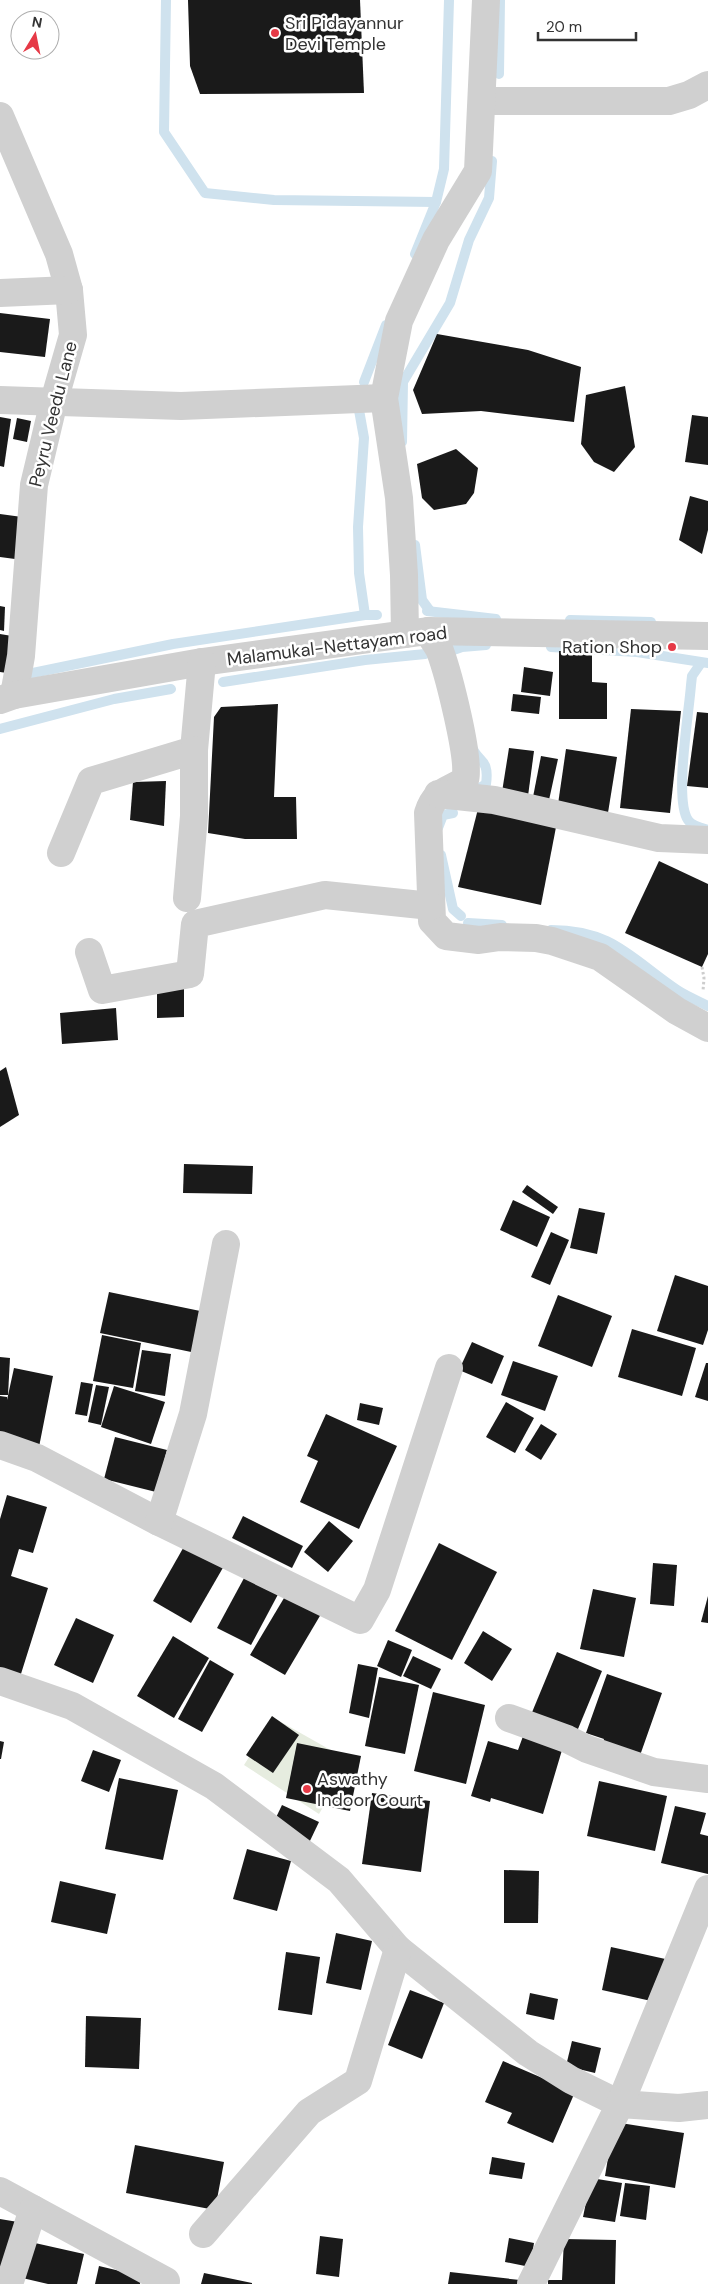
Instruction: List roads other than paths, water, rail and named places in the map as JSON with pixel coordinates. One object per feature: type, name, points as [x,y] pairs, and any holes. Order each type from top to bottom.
[{"type":"street","points":[[486,0],[478,171],[436,240],[400,320],[384,398],[399,498],[404,575],[416,633],[439,651],[459,722],[468,772],[465,780],[438,794],[431,801],[428,813],[432,921],[446,936],[480,940],[500,937],[536,938],[552,941],[600,957],[677,1011],[708,1028]]},
{"type":"street","points":[[482,101],[669,101],[689,95],[708,85]]},
{"type":"street","name":"Peyru Veedu Lane","points":[[0,116],[59,254],[69,290],[73,335],[54,401],[34,485],[21,656],[7,697]]},
{"type":"street","points":[[0,293],[69,290]]},
{"type":"street","points":[[0,400],[181,406],[384,398]]},
{"type":"street","name":"Malamukal-Nettayam road","points":[[7,697],[202,662],[416,633],[708,636]]},
{"type":"street","points":[[187,898],[194,816],[194,750],[202,662]]},
{"type":"street","points":[[61,853],[91,781],[194,750]]},
{"type":"street","points":[[438,794],[494,800],[660,838],[708,840]]},
{"type":"street","points":[[89,952],[102,990],[190,974],[195,924],[325,895],[431,906]]},
{"type":"street","points":[[159,1522],[192,1414],[226,1244]]},
{"type":"street","points":[[0,1445],[37,1458],[159,1522],[360,1620],[377,1590],[449,1368]]},
{"type":"street","points":[[0,1681],[72,1706],[214,1786],[340,1880],[398,1949],[528,2053],[571,2080],[620,2104],[679,2108],[708,2105]]},
{"type":"street","points":[[509,1718],[567,1739],[587,1749],[654,1772],[708,1779]]},
{"type":"street","points":[[531,2284],[620,2104],[708,1889]]},
{"type":"street","points":[[203,2234],[309,2112],[358,2081],[398,1949]]},
{"type":"street","points":[[0,2191],[166,2281]]},
{"type":"street","points":[[0,2282],[11,2278],[33,2209]]},
{"type":"waterway","points":[[166,0],[164,132],[205,193],[274,200],[436,202]]},
{"type":"waterway","points":[[415,254],[436,202],[444,169],[449,0]]},
{"type":"waterway","points":[[499,74],[500,0]]},
{"type":"waterway","points":[[402,442],[403,382],[450,303],[469,240],[489,198],[492,161]]},
{"type":"waterway","points":[[364,382],[386,325]]},
{"type":"waterway","points":[[359,410],[364,438],[358,527],[359,573],[365,615],[377,615]]},
{"type":"waterway","points":[[415,545],[422,600],[430,611]]},
{"type":"waterway","points":[[427,611],[496,619]]},
{"type":"waterway","points":[[28,674],[173,644],[365,615]]},
{"type":"waterway","points":[[570,620],[651,622]]},
{"type":"waterway","points":[[446,656],[445,653],[462,647],[486,645]]},
{"type":"waterway","points":[[551,647],[637,652],[708,663]]},
{"type":"waterway","points":[[223,682],[365,660],[425,654]]},
{"type":"waterway","points":[[701,663],[692,676],[682,775],[682,794],[688,820],[694,825],[708,830]]},
{"type":"waterway","points":[[0,729],[114,699],[171,689]]},
{"type":"waterway","points":[[471,744],[473,750],[484,764],[487,775],[486,784],[474,792]]},
{"type":"waterway","points":[[438,828],[443,815],[453,813]]},
{"type":"waterway","points":[[441,855],[453,909],[461,916]]},
{"type":"waterway","points":[[468,923],[502,925]]},
{"type":"waterway","points":[[551,930],[572,931],[606,941],[620,948],[677,990],[708,1006]]},
{"type":"place","name":"Sri Pidayannur Devi Temple","points":[[275,33]]},
{"type":"place","name":"Ration Shop","points":[[672,647]]},
{"type":"place","name":"Aswathy Indoor Court","points":[[307,1789]]}]
